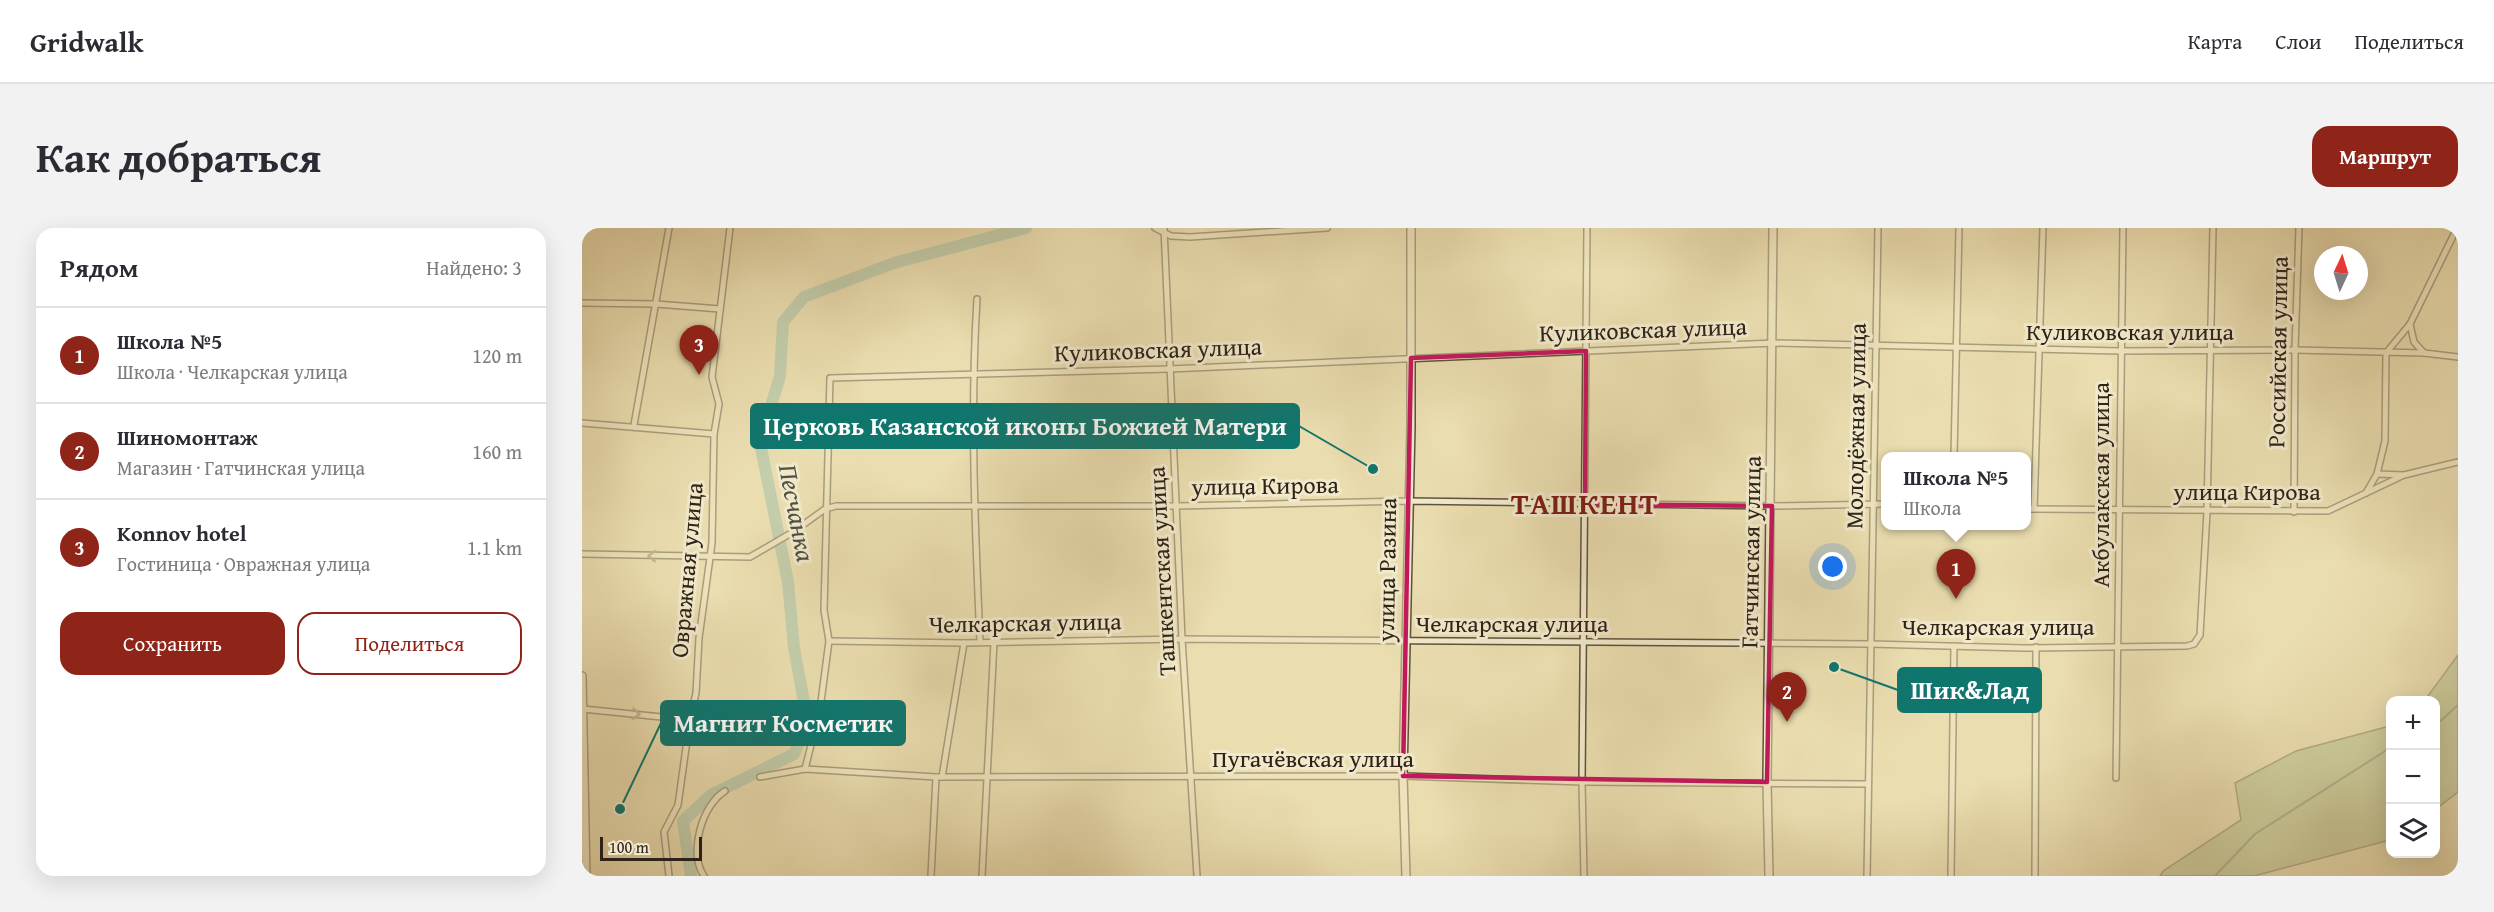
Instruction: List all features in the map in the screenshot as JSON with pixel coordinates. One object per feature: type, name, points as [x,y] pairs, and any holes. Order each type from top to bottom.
[{"type":"street","points":[[634,425],[669,228]]},
{"type":"street","name":"Овражная улица","points":[[669,876],[664,832],[666,824],[678,805],[696,693],[699,638],[710,558],[714,434],[719,404],[712,377],[730,228]]},
{"type":"street","points":[[1155,228],[1190,237],[1327,228]]},
{"type":"street","name":"улица Разина","points":[[1406,876],[1403,776],[1411,358],[1411,228]]},
{"type":"street","points":[[1584,876],[1582,782],[1587,228]]},
{"type":"street","name":"Гатчинская улица","points":[[1769,876],[1767,782],[1774,343],[1773,228]]},
{"type":"street","name":"Молодёжная улица","points":[[1867,876],[1878,228]]},
{"type":"street","points":[[1954,452],[1959,228]]},
{"type":"street","points":[[2034,509],[2037,349],[2043,228]]},
{"type":"street","name":"Акбулакская улица","points":[[2116,778],[2121,510],[2122,228]]},
{"type":"street","points":[[2207,512],[2213,228]]},
{"type":"street","name":"Российская улица","points":[[2294,512],[2295,350],[2299,228]]},
{"type":"street","points":[[2366,494],[2377,474],[2385,441],[2386,353],[2410,324],[2457,228]]},
{"type":"street","name":"Ташкентская улица","points":[[1164,231],[1182,639],[1197,876]]},
{"type":"street","points":[[977,299],[973,373],[974,506],[980,642]]},
{"type":"street","points":[[582,303],[656,304],[720,309]]},
{"type":"street","points":[[2410,324],[2414,342],[2424,353]]},
{"type":"street","name":"Куликовская улица","points":[[825,509],[830,378],[1169,369],[1774,343],[2120,351],[2295,350],[2424,353],[2458,357]]},
{"type":"street","points":[[582,423],[634,425],[714,434]]},
{"type":"street","name":"улица Кирова","points":[[2034,509],[2207,512],[2328,511],[2404,475],[2458,462]]},
{"type":"street","points":[[2377,474],[2404,475]]},
{"type":"street","name":"улица Кирова","points":[[825,509],[836,506],[1177,506],[1408,501],[1772,506],[1881,504]]},
{"type":"street","points":[[582,554],[750,557],[793,532],[825,509]]},
{"type":"street","points":[[805,769],[820,709],[829,641],[824,610],[825,509]]},
{"type":"street","name":"Челкарская улица","points":[[829,641],[964,643],[1182,639],[2037,647],[2187,646],[2194,644],[2200,635],[2207,512]]},
{"type":"street","points":[[982,876],[989,777],[994,642]]},
{"type":"street","points":[[931,876],[939,777],[964,643]]},
{"type":"street","points":[[1951,876],[1954,646]]},
{"type":"street","points":[[2035,876],[2037,647]]},
{"type":"street","points":[[582,676],[586,876]]},
{"type":"street","points":[[583,709],[770,728]]},
{"type":"street","name":"Пугачёвская улица","points":[[760,777],[805,769],[939,777],[1403,776],[1582,782],[1867,784]]},
{"type":"street","points":[[704,876],[698,869],[698,834],[714,798],[725,791]]},
{"type":"highlighted area","points":[[1586,351],[1585,504],[1772,506],[1767,782],[1403,776],[1411,358]]},
{"type":"green space","points":[[2458,655],[2458,792],[2440,806],[2440,696],[2428,696]]},
{"type":"green space","points":[[2386,727],[2386,841],[2254,876],[2160,876],[2163,871],[2241,820],[2235,783],[2296,751]]},
{"type":"waterway","name":"Песчанка","points":[[691,876],[683,821],[711,795],[794,754],[808,724],[794,648],[788,582],[760,443],[780,376],[783,322],[804,297],[894,263],[1026,228]]},
{"type":"waterway","points":[[2440,721],[2458,705]]},
{"type":"waterway","points":[[2215,876],[2255,834],[2387,750]]},
{"type":"place","name":"Konnov hotel","points":[[699,375]]},
{"type":"place","name":"Церковь Казанской иконы Божией Матери","points":[[1373,469]]},
{"type":"place","name":"Школа №5","points":[[1956,599]]},
{"type":"place","name":"Шик&Лад","points":[[1834,667]]},
{"type":"place","name":"Шиномонтаж","points":[[1787,722]]},
{"type":"place","name":"Магнит Косметик","points":[[620,809]]},
{"type":"district","name":"ТАШКЕНТ","points":[[1585,504]]}]
